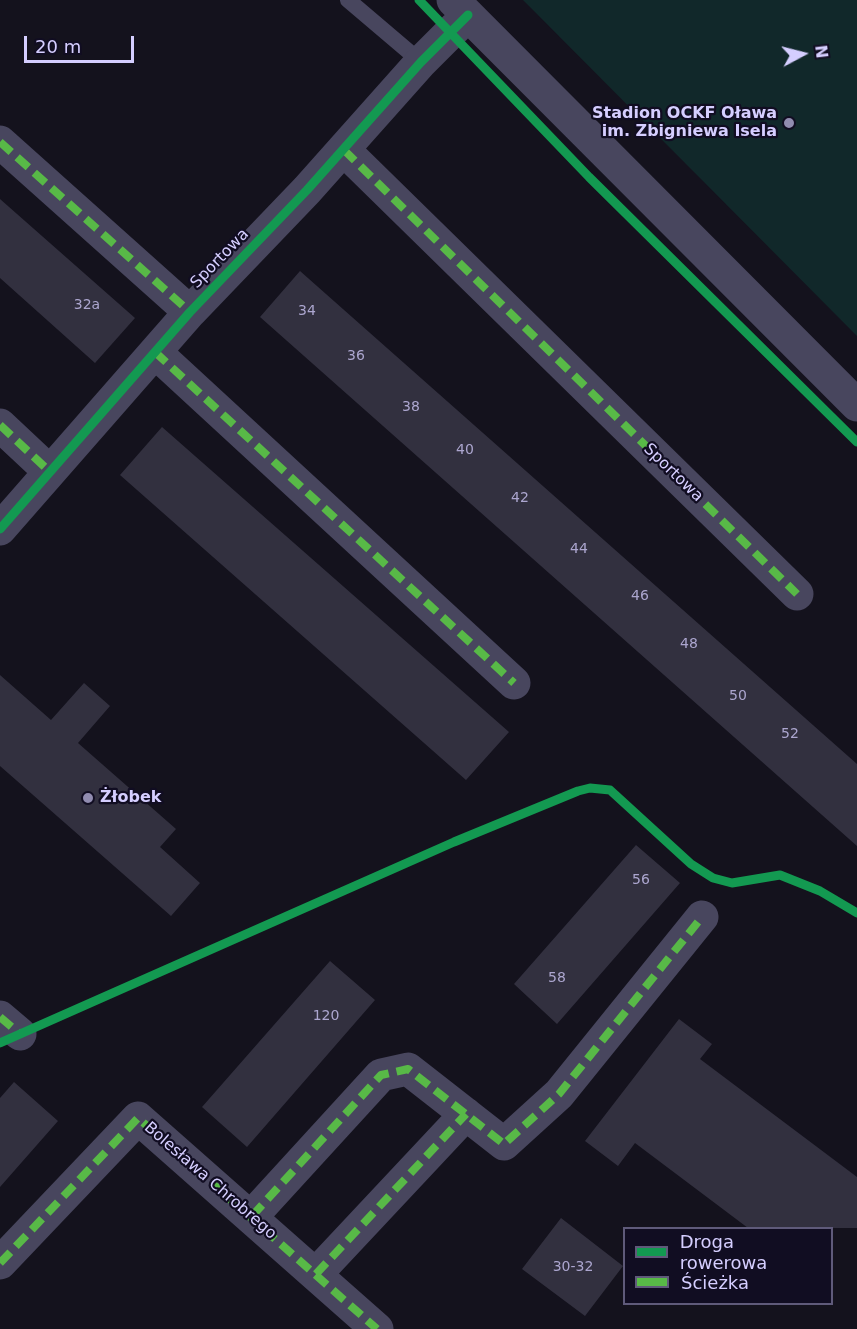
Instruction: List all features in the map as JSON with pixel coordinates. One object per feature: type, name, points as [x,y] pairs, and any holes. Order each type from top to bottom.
[{"type":"street","name":"Sportowa","points":[[0,529],[190,312],[344,150],[421,62],[460,7],[857,405]]},
{"type":"street","points":[[0,142],[190,312]]},
{"type":"street","name":"Sportowa","points":[[344,150],[797,594]]},
{"type":"street","points":[[155,352],[514,683]]},
{"type":"street","points":[[0,425],[49,471]]},
{"type":"street","points":[[252,1216],[381,1076],[408,1069],[504,1143],[558,1094],[702,917]]},
{"type":"street","points":[[316,1274],[466,1114]]},
{"type":"street","name":"Bolesława Chrobrego","points":[[0,1263],[138,1118],[252,1216],[377,1329]]},
{"type":"lane","points":[[348,0],[421,62]]},
{"type":"green space","points":[[523,0],[857,0],[857,336]]},
{"type":"building","points":[[0,199],[135,318],[95,363],[0,278]]},
{"type":"building","points":[[300,271],[857,764],[857,846],[260,317]]},
{"type":"building","points":[[162,427],[509,732],[466,780],[120,475]]},
{"type":"building","name":"Żłobek","points":[[0,675],[51,720],[84,683],[110,706],[78,743],[176,829],[160,847],[200,883],[171,916],[0,766]]},
{"type":"building","points":[[636,845],[680,883],[557,1024],[514,984]]},
{"type":"building","points":[[330,961],[375,1000],[247,1147],[202,1107]]},
{"type":"building","points":[[679,1019],[712,1044],[700,1059],[857,1177],[857,1228],[747,1227],[635,1143],[618,1166],[585,1141]]},
{"type":"building","points":[[14,1082],[58,1121],[0,1187],[0,1098]]},
{"type":"building","points":[[561,1218],[623,1266],[585,1316],[522,1269]]},
{"type":"marked path","points":[[0,142],[190,312]]},
{"type":"marked path","points":[[344,150],[797,594]]},
{"type":"marked path","points":[[155,352],[514,683]]},
{"type":"marked path","points":[[0,425],[49,471]]},
{"type":"marked path","points":[[252,1216],[381,1075],[408,1069],[504,1144],[559,1094],[702,917]]},
{"type":"marked path","points":[[0,1017],[20,1034]]},
{"type":"marked path","points":[[316,1274],[466,1114]]},
{"type":"marked path","points":[[0,1263],[138,1118],[377,1329]]},
{"type":"cycle path","points":[[419,0],[589,177],[857,442]]},
{"type":"cycle path","points":[[0,529],[190,312],[307,190],[421,62],[468,15]]},
{"type":"cycle path","points":[[0,1043],[454,842],[590,788],[610,790],[691,864],[713,878],[732,883],[780,875],[820,891],[857,913]]},
{"type":"place","name":"Stadion OCKF Oława im. Zbigniewa Isela","points":[[789,123]]},
{"type":"place","name":"Żłobek","points":[[88,798]]}]
